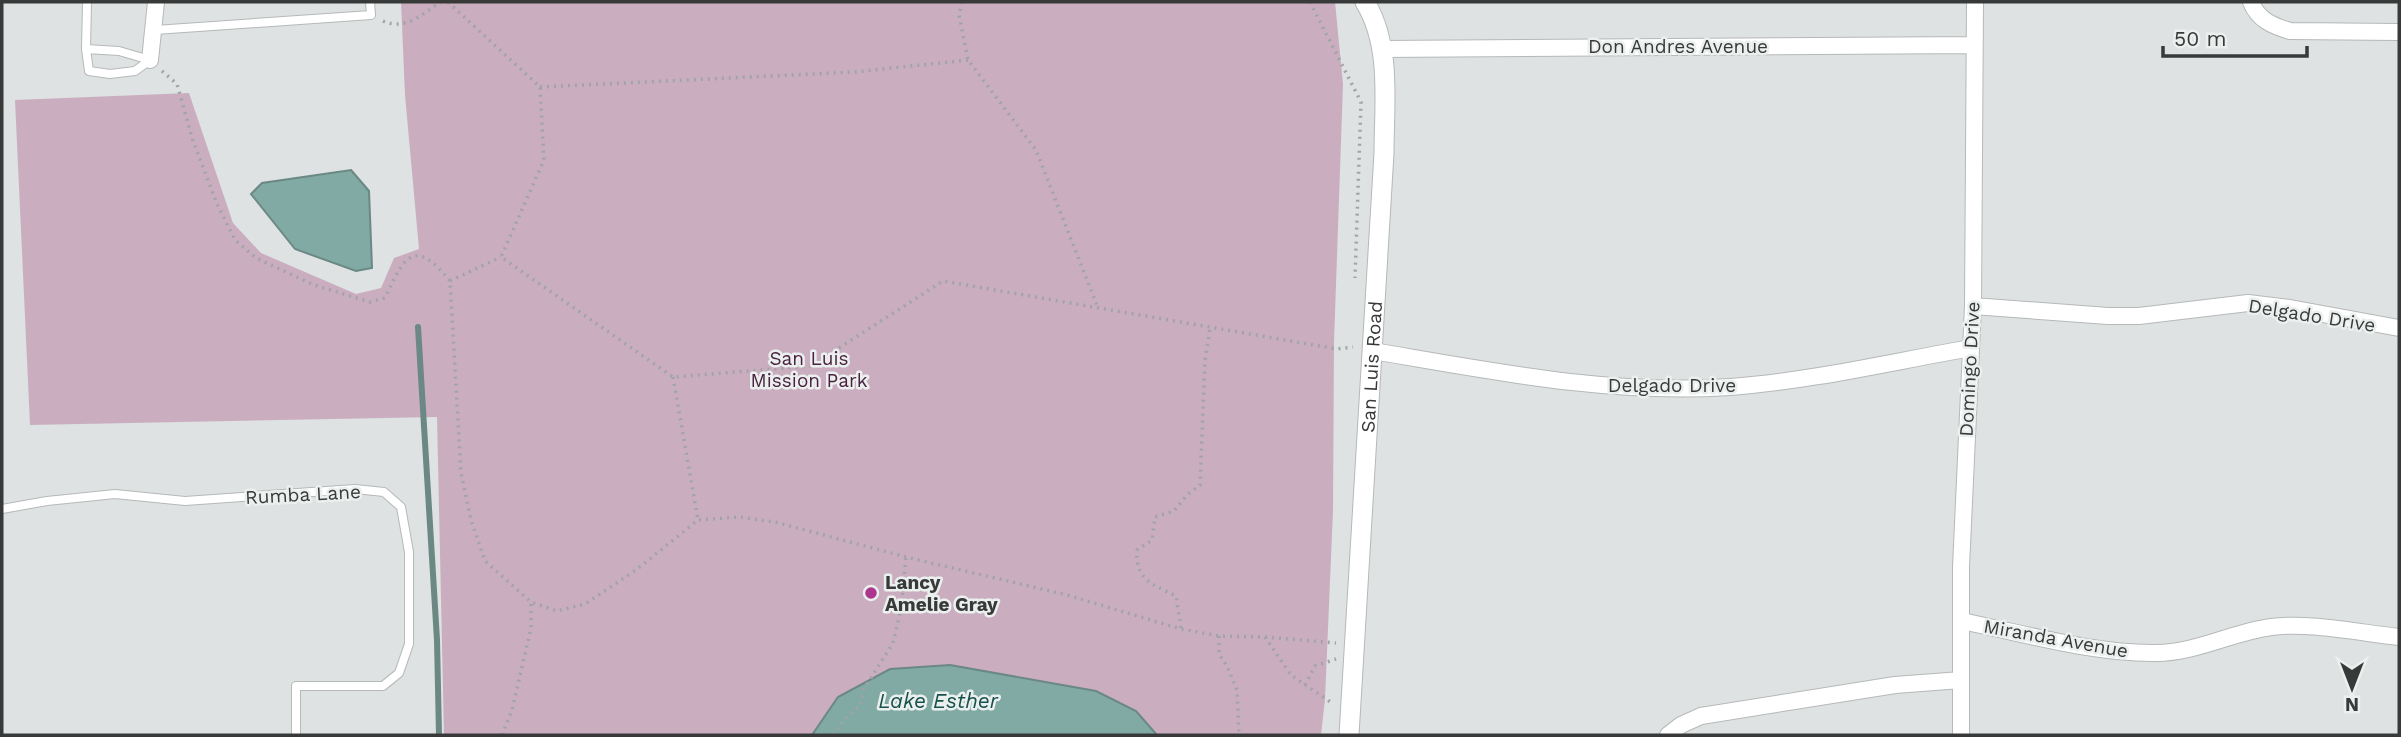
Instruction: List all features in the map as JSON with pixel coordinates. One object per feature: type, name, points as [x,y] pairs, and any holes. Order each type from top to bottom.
[{"type":"street","points":[[150,60],[156,2]]},
{"type":"street","name":"San Luis Road","points":[[1349,735],[1346,644],[1373,351],[1384,153],[1384,73],[1381,49],[1374,20],[1365,2]]},
{"type":"street","name":"Domingo Drive","points":[[1961,735],[1962,491],[1973,306],[1975,2]]},
{"type":"street","points":[[2251,2],[2261,18],[2290,31],[2399,32]]},
{"type":"street","name":"Don Andres Avenue","points":[[1381,49],[1974,45]]},
{"type":"street","name":"Delgado Drive","points":[[1973,306],[2129,316],[2248,303],[2399,328]]},
{"type":"street","name":"Delgado Drive","points":[[1373,351],[1536,379],[1608,387],[1670,389],[1730,387],[1794,380],[1971,348]]},
{"type":"street","name":"Miranda Avenue","points":[[1961,621],[2101,649],[2158,653],[2270,627],[2292,626],[2399,637]]},
{"type":"street","points":[[1668,735],[1701,716],[1895,685],[1961,680]]},
{"type":"lane","points":[[87,2],[86,49],[89,71],[110,74],[135,71],[150,60]]},
{"type":"lane","points":[[155,30],[371,15],[370,2]]},
{"type":"lane","points":[[86,49],[119,51],[150,60]]},
{"type":"lane","name":"Rumba Lane","points":[[2,509],[115,494],[185,501],[355,489],[384,492],[401,507],[409,552],[409,644],[399,673],[383,686],[296,686],[296,735]]},
{"type":"path","points":[[371,15],[388,24],[410,23],[440,2]]},
{"type":"path","points":[[448,2],[540,87],[544,160],[502,257],[450,281]]},
{"type":"path","points":[[962,2],[959,16],[968,60],[1036,150],[1098,308]]},
{"type":"path","points":[[1310,2],[1361,102],[1355,290]]},
{"type":"path","points":[[150,60],[177,84],[193,141],[216,204],[235,240],[256,258],[314,285],[370,302],[385,298],[400,266],[408,259],[420,256],[435,262],[450,281],[461,473],[471,520],[485,561],[531,602],[557,611],[585,604],[636,570],[698,520],[739,517],[775,522],[906,557],[1067,595],[1181,629],[1219,636],[1346,644],[1336,659],[1336,670]]},
{"type":"path","points":[[540,87],[854,72],[968,60]]},
{"type":"path","points":[[502,257],[673,377],[811,366],[943,281],[1337,349],[1353,347],[1353,339]]},
{"type":"path","points":[[1181,629],[1176,596],[1146,581],[1136,564],[1137,550],[1152,540],[1156,517],[1174,511],[1187,495],[1200,485],[1205,360],[1210,328]]},
{"type":"path","points":[[673,377],[698,520]]},
{"type":"path","points":[[834,735],[848,715],[860,706],[864,689],[893,643],[901,609],[906,557]]},
{"type":"path","points":[[502,735],[512,710],[531,628],[531,602]]},
{"type":"path","points":[[1219,636],[1219,654],[1237,690],[1239,735]]},
{"type":"path","points":[[1265,637],[1291,675],[1334,704],[1335,692]]},
{"type":"path","points":[[1306,685],[1315,666],[1336,659]]},
{"type":"green space","name":"San Luis Mission Park","points":[[401,2],[1335,2],[1343,84],[1334,342],[1333,511],[1321,735],[444,735],[437,417],[30,425],[15,100],[189,93],[233,223],[261,253],[356,294],[381,288],[394,258],[419,249],[405,95]]},
{"type":"water","points":[[351,170],[369,191],[372,268],[356,271],[295,249],[251,194],[262,183]]},
{"type":"water","name":"Lake Esther","points":[[950,665],[1096,691],[1136,711],[1157,735],[812,735],[838,697],[890,669]]},
{"type":"waterway","points":[[418,327],[437,640],[439,735]]},
{"type":"place","name":"Lancy Amelie Gray","points":[[871,593]]}]
